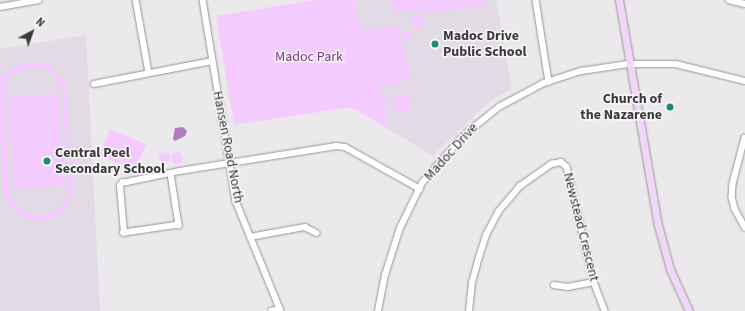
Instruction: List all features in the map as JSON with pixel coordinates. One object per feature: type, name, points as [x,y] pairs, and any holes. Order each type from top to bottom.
[{"type":"street","points":[[0,7],[38,0]]},
{"type":"street","points":[[136,0],[149,73]]},
{"type":"street","name":"Hansen Road North","points":[[203,0],[236,201],[280,310]]},
{"type":"street","points":[[536,0],[549,82]]},
{"type":"street","points":[[619,0],[658,225],[670,269],[689,311]]},
{"type":"street","points":[[729,0],[745,4]]},
{"type":"street","points":[[94,84],[212,61]]},
{"type":"street","name":"Madoc Drive","points":[[378,311],[385,275],[400,228],[420,189],[440,160],[478,121],[521,94],[549,82],[582,71],[629,64],[676,64],[745,81]]},
{"type":"street","points":[[745,138],[742,165],[733,184],[732,197],[735,209],[745,227]]},
{"type":"street","points":[[171,174],[179,224],[124,233],[120,186],[122,183],[171,174],[336,146],[345,147],[420,189]]},
{"type":"street","name":"Newstead Crescent","points":[[469,311],[472,283],[479,257],[499,211],[520,186],[552,164],[561,162],[567,167],[594,282],[605,311]]},
{"type":"street","points":[[250,237],[305,227],[317,233]]},
{"type":"street","points":[[554,285],[568,286],[594,282]]},
{"type":"street","points":[[271,311],[280,310]]},
{"type":"shaded area","name":"Madoc Drive Public School","points":[[354,0],[496,0],[512,88],[487,103],[433,156],[390,130]]},
{"type":"shaded area","name":"Central Peel Secondary School","points":[[86,35],[100,311],[0,311],[0,49]]},
{"type":"shaded area","points":[[183,127],[187,131],[185,136],[175,141],[173,139],[175,128]]},
{"type":"green space","name":"Madoc Park","points":[[315,0],[354,0],[371,54],[365,30],[397,25],[412,79],[379,89],[381,95],[387,95],[386,105],[384,106],[390,130],[351,107],[234,125],[216,16]]},
{"type":"green space","points":[[392,0],[483,0],[484,6],[424,14],[423,9],[393,13]]},
{"type":"green space","points":[[418,14],[423,19],[424,27],[421,29],[410,25],[412,16]]},
{"type":"green space","points":[[405,31],[409,31],[412,36],[409,41],[405,41],[402,38],[402,34]]},
{"type":"green space","points":[[36,61],[52,67],[66,84],[74,190],[69,205],[62,213],[42,222],[22,218],[7,203],[3,192],[0,142],[0,65],[2,77],[16,65]],"holes":[[[27,67],[46,69],[54,75],[63,94],[68,195],[58,209],[44,216],[28,214],[20,209],[10,196],[5,89],[13,75]]]},
{"type":"green space","points":[[59,94],[65,186],[14,189],[8,97]]},
{"type":"green space","points":[[404,94],[411,96],[412,99],[409,110],[399,113],[392,109],[393,97]]},
{"type":"green space","points":[[110,129],[146,144],[135,170],[99,155]]},
{"type":"green space","points":[[164,151],[168,153],[170,157],[168,161],[164,163],[160,161],[158,157],[160,153]]},
{"type":"green space","points":[[177,152],[181,154],[183,158],[181,162],[177,164],[173,162],[171,158],[173,154]]},
{"type":"place","name":"Madoc Drive Public School","points":[[435,44]]},
{"type":"place","name":"Church of the Nazarene","points":[[670,107]]},
{"type":"place","name":"Central Peel Secondary School","points":[[47,161]]}]
